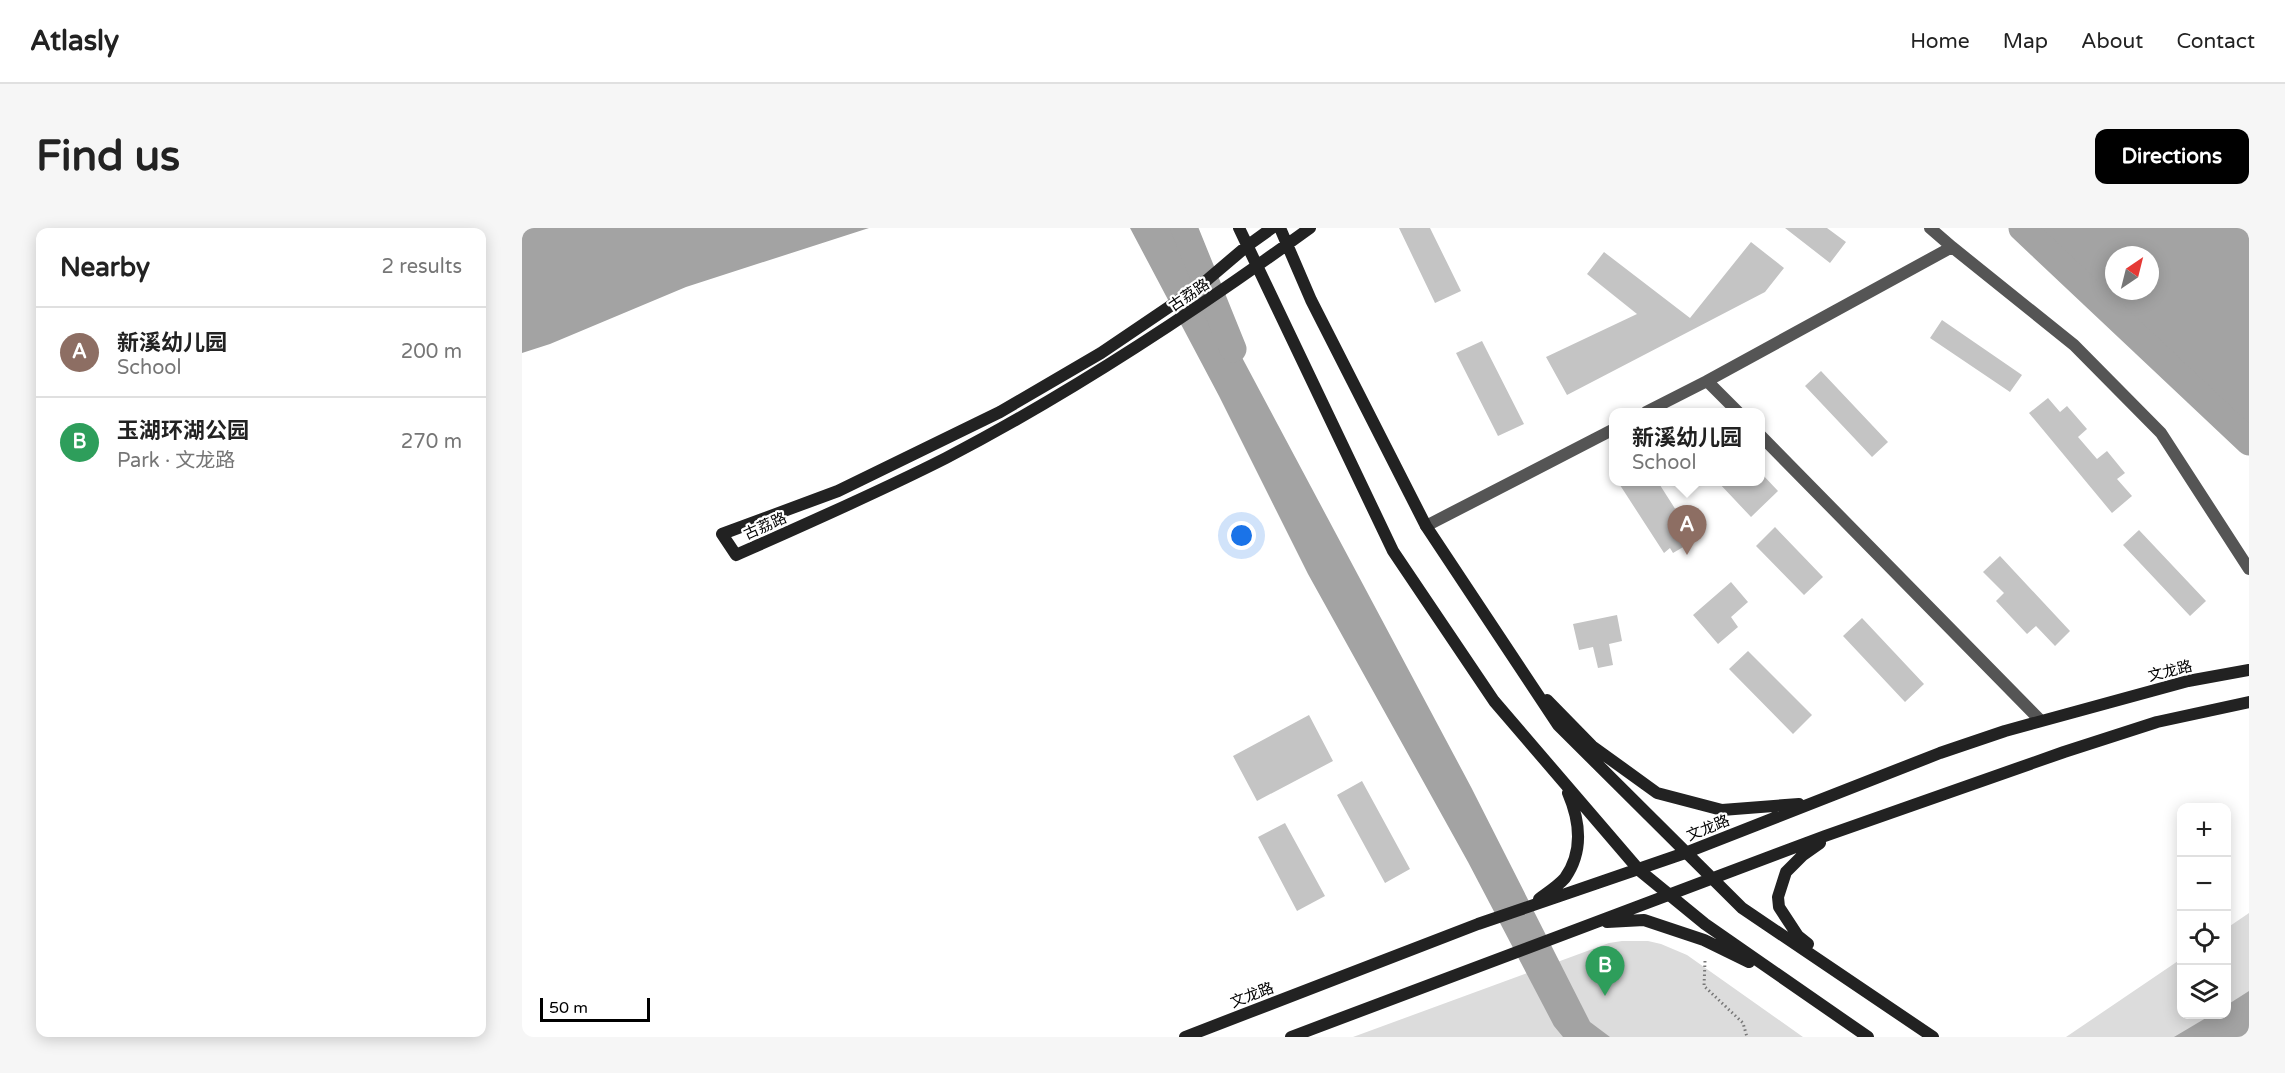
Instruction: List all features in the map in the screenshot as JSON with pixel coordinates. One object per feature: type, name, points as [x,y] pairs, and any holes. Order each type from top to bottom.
[{"type":"main road","points":[[1239,228],[1393,551],[1494,701],[1639,870],[1705,924],[1868,1037]]},
{"type":"main road","name":"古荔路","points":[[1272,228],[1200,286],[1110,347],[1000,412],[838,491],[723,534],[736,555],[946,458],[1083,380],[1150,338],[1257,267],[1310,228]]},
{"type":"main road","points":[[1280,228],[1311,300],[1426,526],[1558,725],[1742,908],[1933,1037]]},
{"type":"main road","name":"文龙路","points":[[1185,1037],[1532,905],[1685,853],[1940,753],[2040,720],[2188,681],[2249,670]]},
{"type":"main road","points":[[1528,681],[1592,746],[1657,793],[1722,810],[1812,804]]},
{"type":"main road","points":[[1291,1037],[1838,832],[2085,745],[2157,722],[2249,702]]},
{"type":"main road","points":[[1532,905],[1563,880],[1575,861],[1579,840],[1576,814],[1562,781]]},
{"type":"main road","points":[[1838,832],[1803,855],[1786,872],[1778,897],[1779,907],[1798,936],[1890,1008]]},
{"type":"main road","points":[[1594,923],[1644,920],[1704,940],[1795,987]]},
{"type":"street","points":[[1930,228],[2074,345],[2161,433],[2249,569]]},
{"type":"street","points":[[1654,408],[1952,247]]},
{"type":"street","points":[[1707,381],[1734,408]]},
{"type":"street","points":[[1426,526],[1609,432]]},
{"type":"street","points":[[1765,439],[2040,720]]},
{"type":"path","points":[[1705,961],[1704,986],[1743,1023],[1747,1037]]},
{"type":"shaded area","points":[[522,228],[869,228],[686,287],[550,344],[522,353]]},
{"type":"shaded area","points":[[1130,228],[1173,228],[1471,787],[1590,1022],[1610,1037],[1563,1037],[1554,1026],[1468,862],[1308,574],[1219,396]]},
{"type":"shaded area","points":[[2014,228],[2243,228],[2249,234],[2249,454],[2238,436],[2150,342]]},
{"type":"shaded area","points":[[2249,913],[2249,1037],[2066,1037],[2177,962],[2177,1019],[2231,1019],[2231,925]]},
{"type":"shaded area","points":[[1648,941],[1687,955],[1803,1037],[1353,1037],[1609,943]]},
{"type":"shaded area","points":[[2249,991],[2249,1037],[2174,1037],[2204,1019],[2231,1019],[2231,1002]]},
{"type":"building","points":[[1399,228],[1430,228],[1461,291],[1435,303]]},
{"type":"building","points":[[1785,228],[1827,228],[1846,242],[1830,263]]},
{"type":"building","points":[[1751,242],[1784,268],[1765,292],[1567,395],[1546,357],[1637,314],[1587,274],[1604,252],[1690,318]]},
{"type":"building","points":[[1942,320],[2022,375],[2010,392],[1930,338]]},
{"type":"building","points":[[1482,341],[1524,424],[1498,436],[1456,353]]},
{"type":"building","points":[[1821,371],[1888,442],[1872,457],[1805,386]]},
{"type":"building","points":[[2048,398],[2060,412],[2067,406],[2087,429],[2078,437],[2097,459],[2107,451],[2125,473],[2117,479],[2132,496],[2112,513],[2029,413]]},
{"type":"building","points":[[1765,477],[1778,491],[1751,517],[1722,486],[1765,486]]},
{"type":"building","points":[[1621,486],[1661,486],[1695,540],[1673,553],[1670,548],[1664,553]]},
{"type":"building","points":[[1775,527],[1823,577],[1804,595],[1756,546]]},
{"type":"building","points":[[2139,530],[2206,601],[2190,616],[2123,545]]},
{"type":"building","points":[[2000,556],[2070,631],[2055,646],[2036,626],[2027,634],[1996,601],[2004,593],[1983,572]]},
{"type":"building","points":[[1731,582],[1748,602],[1731,617],[1738,627],[1718,644],[1693,615]]},
{"type":"building","points":[[1617,615],[1622,641],[1609,644],[1613,665],[1598,668],[1593,647],[1579,650],[1573,624]]},
{"type":"building","points":[[1862,618],[1924,684],[1905,702],[1843,636]]},
{"type":"building","points":[[1748,651],[1812,715],[1793,734],[1729,669]]},
{"type":"building","points":[[1309,715],[1333,761],[1257,801],[1233,756]]},
{"type":"building","points":[[1362,781],[1410,869],[1385,883],[1337,795]]},
{"type":"building","points":[[1285,823],[1325,896],[1297,911],[1258,837]]},
{"type":"waterway","points":[[1184,228],[1233,349]]},
{"type":"waterway","points":[[2022,228],[2249,442]]},
{"type":"place","name":"新溪幼儿园","points":[[1687,555]]},
{"type":"place","name":"玉湖环湖公园","points":[[1605,996]]}]
